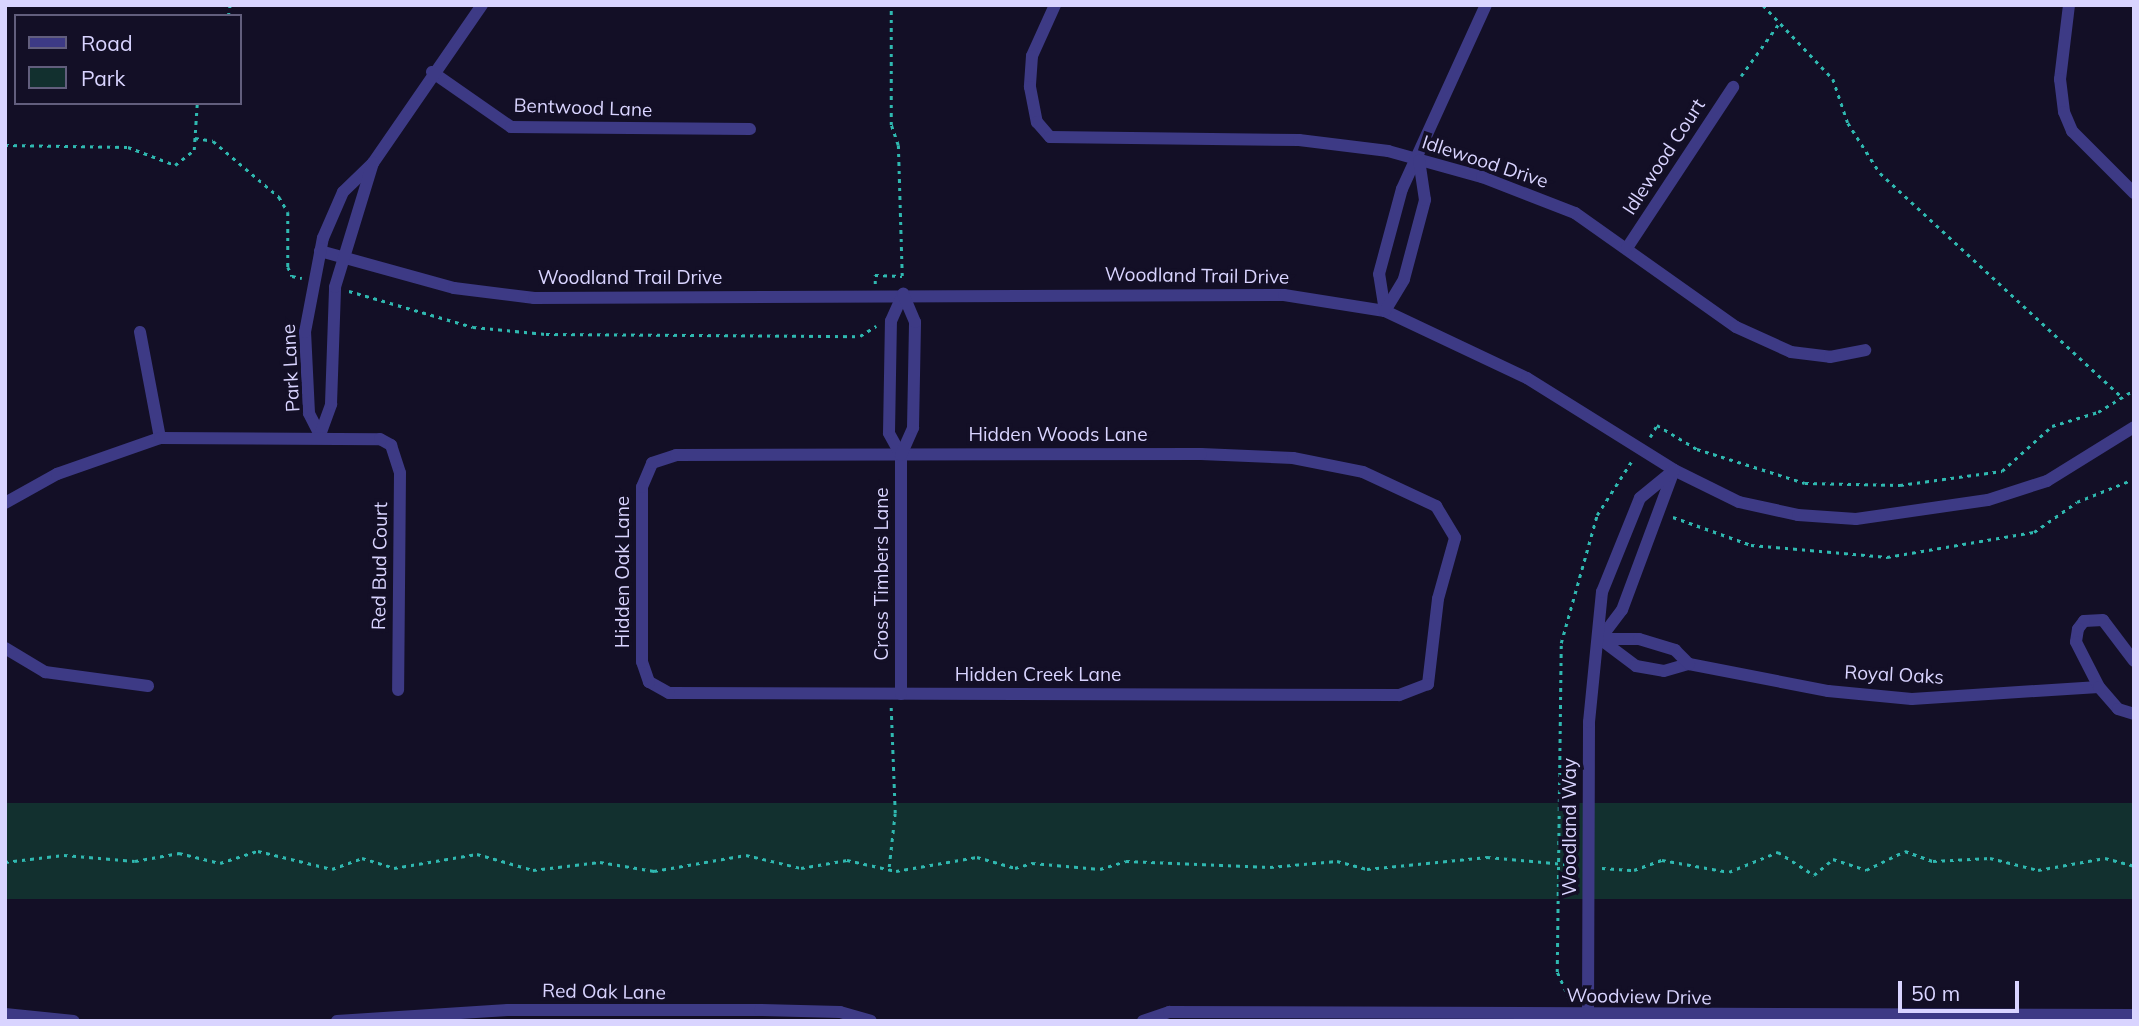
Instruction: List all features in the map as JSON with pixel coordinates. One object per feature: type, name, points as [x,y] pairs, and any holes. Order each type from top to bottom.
[{"type":"street","name":"Park Lane","points":[[320,435],[309,413],[305,332],[320,251],[343,192],[373,163],[432,72],[482,5]]},
{"type":"street","name":"Idlewood Drive","points":[[1055,5],[1032,57],[1030,86],[1037,122],[1050,137],[1299,140],[1419,159],[1574,214],[1627,248],[1737,327],[1791,352],[1830,357],[1865,349]]},
{"type":"street","points":[[1385,311],[1379,274],[1402,189],[1419,159],[1486,5]]},
{"type":"street","points":[[2069,5],[2060,79],[2064,112],[2072,131],[2134,194]]},
{"type":"street","name":"Bentwood Lane","points":[[432,72],[511,127],[750,129]]},
{"type":"street","name":"Idlewood Court","points":[[1627,248],[1733,87]]},
{"type":"street","points":[[1385,311],[1404,279],[1425,200],[1419,159]]},
{"type":"street","name":"Park Lane","points":[[320,435],[331,404],[335,287],[348,257],[373,163]]},
{"type":"street","name":"Woodland Trail Drive","points":[[320,251],[498,296],[1284,295],[1385,311],[1527,379],[1674,470],[1739,502],[1856,519],[1953,508],[2047,481],[2134,427]]},
{"type":"street","name":"Cross Timbers Lane","points":[[901,455],[889,433],[891,321],[903,294]]},
{"type":"street","name":"Cross Timbers Lane","points":[[895,694],[901,455],[913,428],[915,321],[903,294]]},
{"type":"street","points":[[140,332],[160,438]]},
{"type":"street","points":[[5,503],[57,474],[160,438],[320,435]]},
{"type":"street","name":"Red Bud Court","points":[[320,435],[391,445],[400,473],[398,690]]},
{"type":"street","name":"Hidden Woods Lane","points":[[652,463],[676,455],[1293,458],[1363,472],[1436,506],[1450,521],[1455,538],[1438,598],[1428,684]]},
{"type":"street","name":"Hidden Oak Lane","points":[[649,682],[642,662],[642,487],[652,463]]},
{"type":"street","name":"Woodland Way","points":[[1600,639],[1622,610],[1664,510],[1674,470]]},
{"type":"street","name":"Woodland Way","points":[[1588,1015],[1589,722],[1600,639],[1601,593],[1617,547],[1640,498],[1674,470]]},
{"type":"street","points":[[2134,661],[2110,624],[2084,621],[2076,642],[2099,687],[2118,709],[2134,714]]},
{"type":"street","name":"Royal Oaks","points":[[1600,639],[1639,639],[1675,650],[1689,664]]},
{"type":"street","name":"Royal Oaks","points":[[1600,639],[1636,666],[1664,671],[1689,664],[1828,691],[1912,699],[2099,687]]},
{"type":"street","points":[[5,648],[45,672],[148,686]]},
{"type":"street","name":"Hidden Creek Lane","points":[[649,682],[668,693],[895,694],[1399,695],[1428,684]]},
{"type":"street","name":"Red Oak Lane","points":[[337,1021],[508,1010],[760,1010],[840,1012],[871,1021]]},
{"type":"street","name":"Woodview Drive","points":[[1144,1019],[1169,1012],[1356,1019],[1588,1015],[1827,1019],[2134,1015]]},
{"type":"street","points":[[5,1014],[74,1021]]},
{"type":"path","points":[[875,295],[875,275],[902,276],[898,145],[891,124],[891,5]]},
{"type":"path","points":[[1763,5],[1833,79],[1848,122],[1880,173],[1909,196],[2122,397]]},
{"type":"path","points":[[1733,87],[1780,22]]},
{"type":"path","points":[[5,145],[128,147],[175,164],[194,150],[197,105]]},
{"type":"path","points":[[1588,1015],[1565,996],[1557,972],[1561,643],[1597,515],[1612,484],[1642,450],[1657,425],[1709,453],[1805,483],[1900,485],[2002,471],[2052,426],[2134,390]]},
{"type":"path","points":[[1664,510],[1751,545],[1887,557],[2034,532],[2077,502],[2134,479]]},
{"type":"path","points":[[889,867],[895,813],[895,694]]},
{"type":"path","points":[[5,862],[64,855],[135,861],[179,853],[219,863],[258,851],[313,868],[362,858],[394,868],[477,854],[533,870],[600,862],[654,871],[746,855],[801,868],[836,860],[889,867],[977,857],[1015,868],[1050,863],[1100,869],[1126,861],[1270,867],[1337,860],[1367,869],[1487,857],[1617,871],[1662,860],[1729,872],[1778,852],[1814,875],[1833,859],[1866,870],[1905,851],[1933,861],[1990,858],[2038,870],[2105,858],[2134,866]]},
{"type":"green space","points":[[5,803],[2134,803],[2134,899],[5,899]]}]
